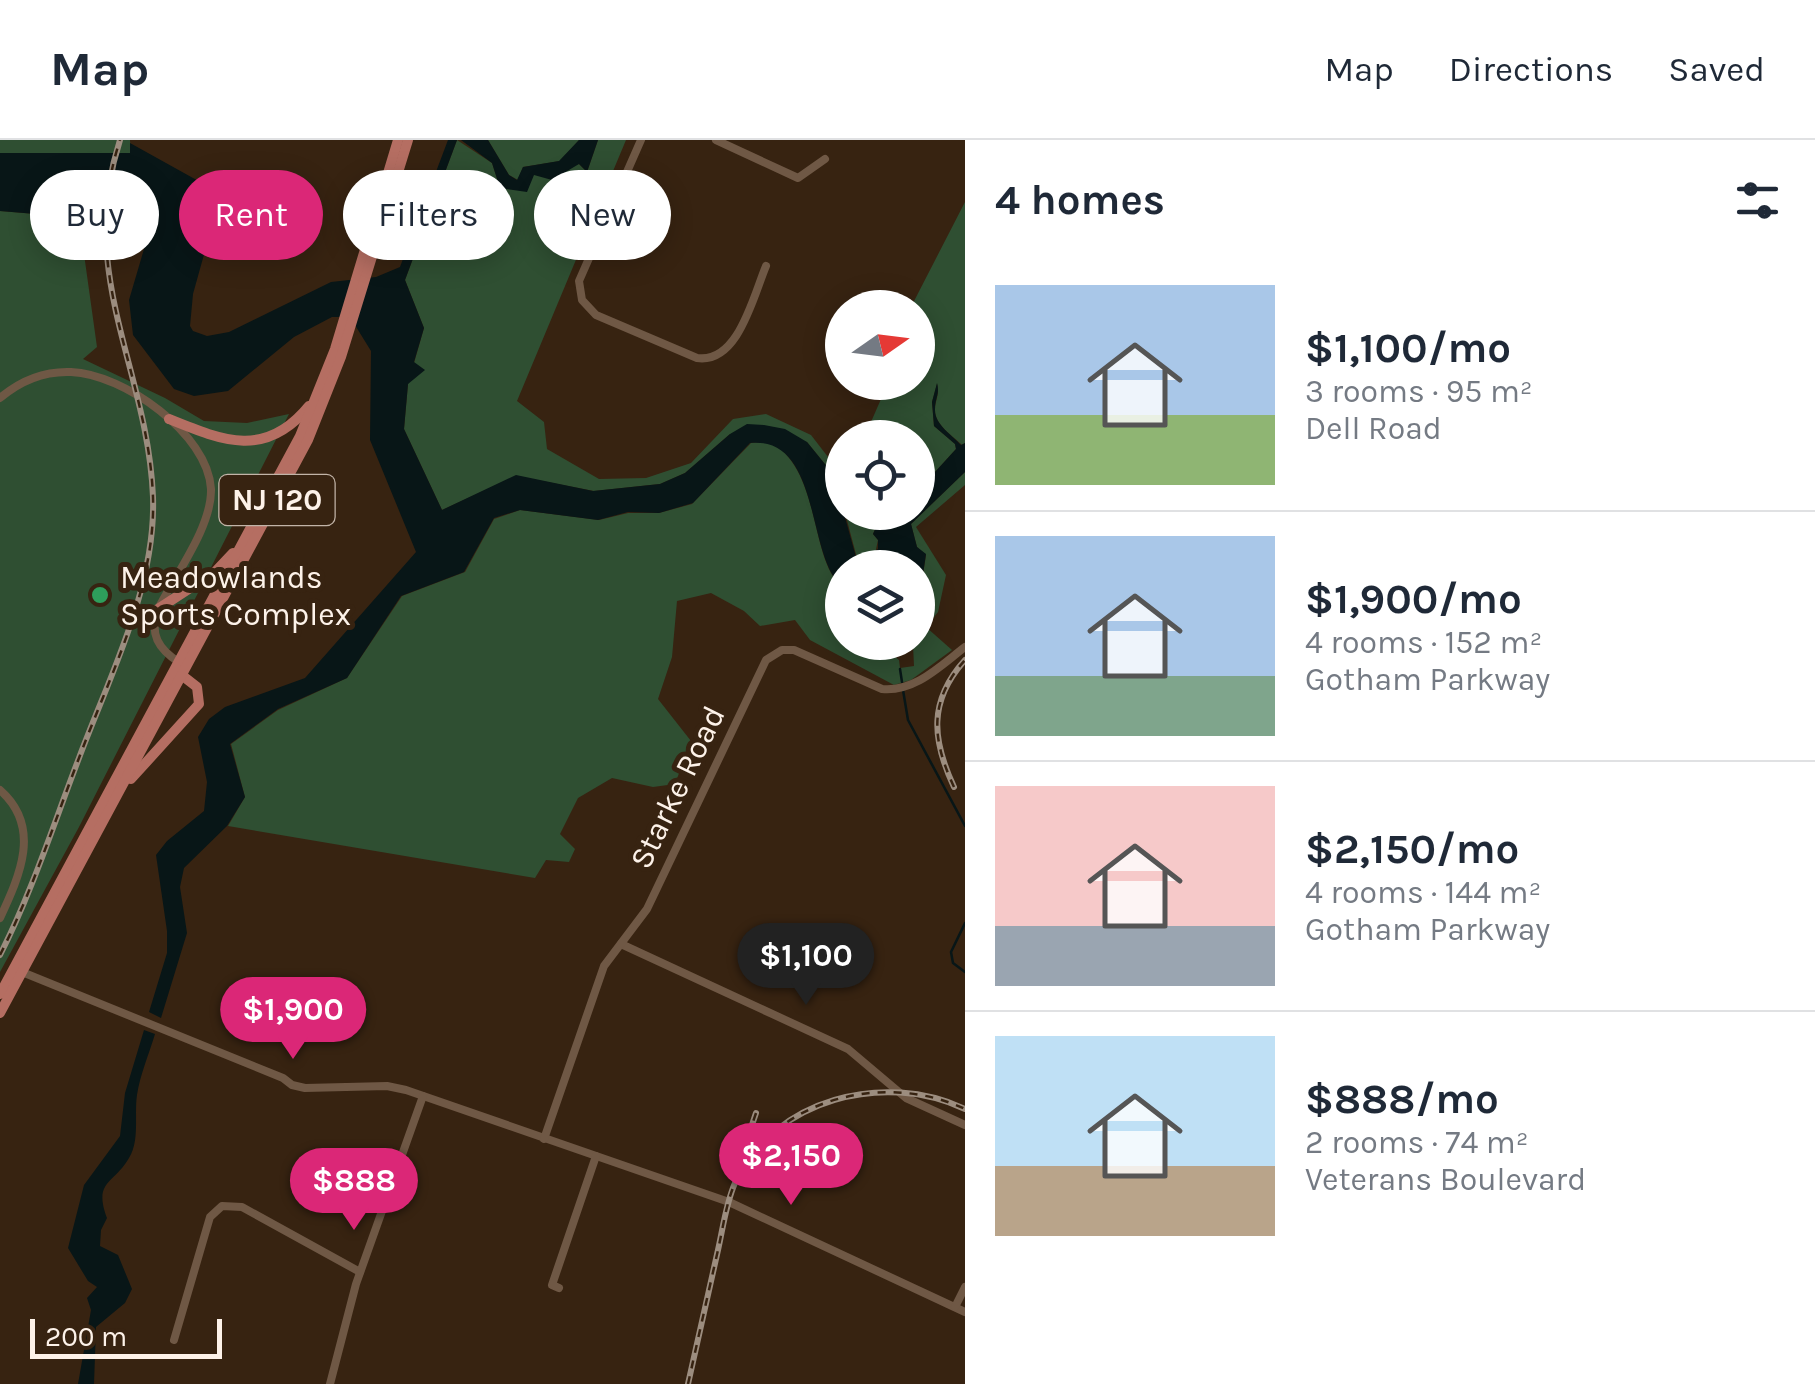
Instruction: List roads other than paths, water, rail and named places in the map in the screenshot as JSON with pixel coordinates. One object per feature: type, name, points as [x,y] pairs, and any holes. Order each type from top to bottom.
[{"type":"main road","name":"NJ 120","points":[[0,1013],[18,970],[308,440],[347,325],[398,140]]},
{"type":"main road","name":"NJ 120","points":[[362,272],[408,140]]},
{"type":"main road","name":"NJ 120","points":[[0,994],[18,970],[120,791],[290,458],[347,325]]},
{"type":"main road","points":[[169,418],[220,438],[260,440],[290,426],[318,393]]},
{"type":"main road","points":[[158,609],[216,571],[245,541]]},
{"type":"main road","points":[[120,791],[198,708],[199,690],[181,669]]},
{"type":"street","points":[[640,140],[579,281],[580,294],[590,311],[697,358],[711,359],[723,354],[732,343],[766,266]]},
{"type":"street","points":[[716,140],[798,178],[814,170],[825,158]]},
{"type":"street","points":[[0,398],[21,383],[44,375],[84,373],[116,384],[169,418],[202,455],[209,476],[210,498],[202,528],[158,609],[154,624],[156,639],[181,669]]},
{"type":"street","name":"Starke Road","points":[[544,1139],[604,966],[646,908],[771,655],[794,650],[882,690],[891,690],[917,682],[965,647]]},
{"type":"street","points":[[0,790],[16,808],[26,840],[23,862],[0,918]]},
{"type":"street","points":[[621,944],[848,1049],[906,1098],[965,1125]]},
{"type":"street","points":[[18,970],[292,1085],[387,1086],[749,1210],[965,1312]]},
{"type":"street","points":[[330,1384],[360,1272],[423,1096]]},
{"type":"street","points":[[559,1288],[552,1286],[596,1156]]},
{"type":"street","points":[[174,1340],[210,1217],[222,1206],[242,1206],[360,1272]]},
{"type":"street","points":[[955,1307],[965,1287]]},
{"type":"waterway","points":[[900,669],[902,682]]},
{"type":"waterway","points":[[903,690],[908,720],[965,826]]},
{"type":"waterway","points":[[965,923],[951,952],[953,963],[965,972]]},
{"type":"railway","points":[[0,955],[129,630],[152,531],[148,450],[118,321],[106,235],[109,189],[120,140]]},
{"type":"railway","points":[[954,787],[941,753],[937,721],[945,691],[965,660]]},
{"type":"railway","points":[[688,1384],[732,1191],[753,1154],[776,1130],[804,1112],[867,1093],[934,1098],[965,1109]]},
{"type":"railway","points":[[738,1166],[756,1113]]},
{"type":"place","name":"Meadowlands Sports Complex","points":[[100,595]]}]
